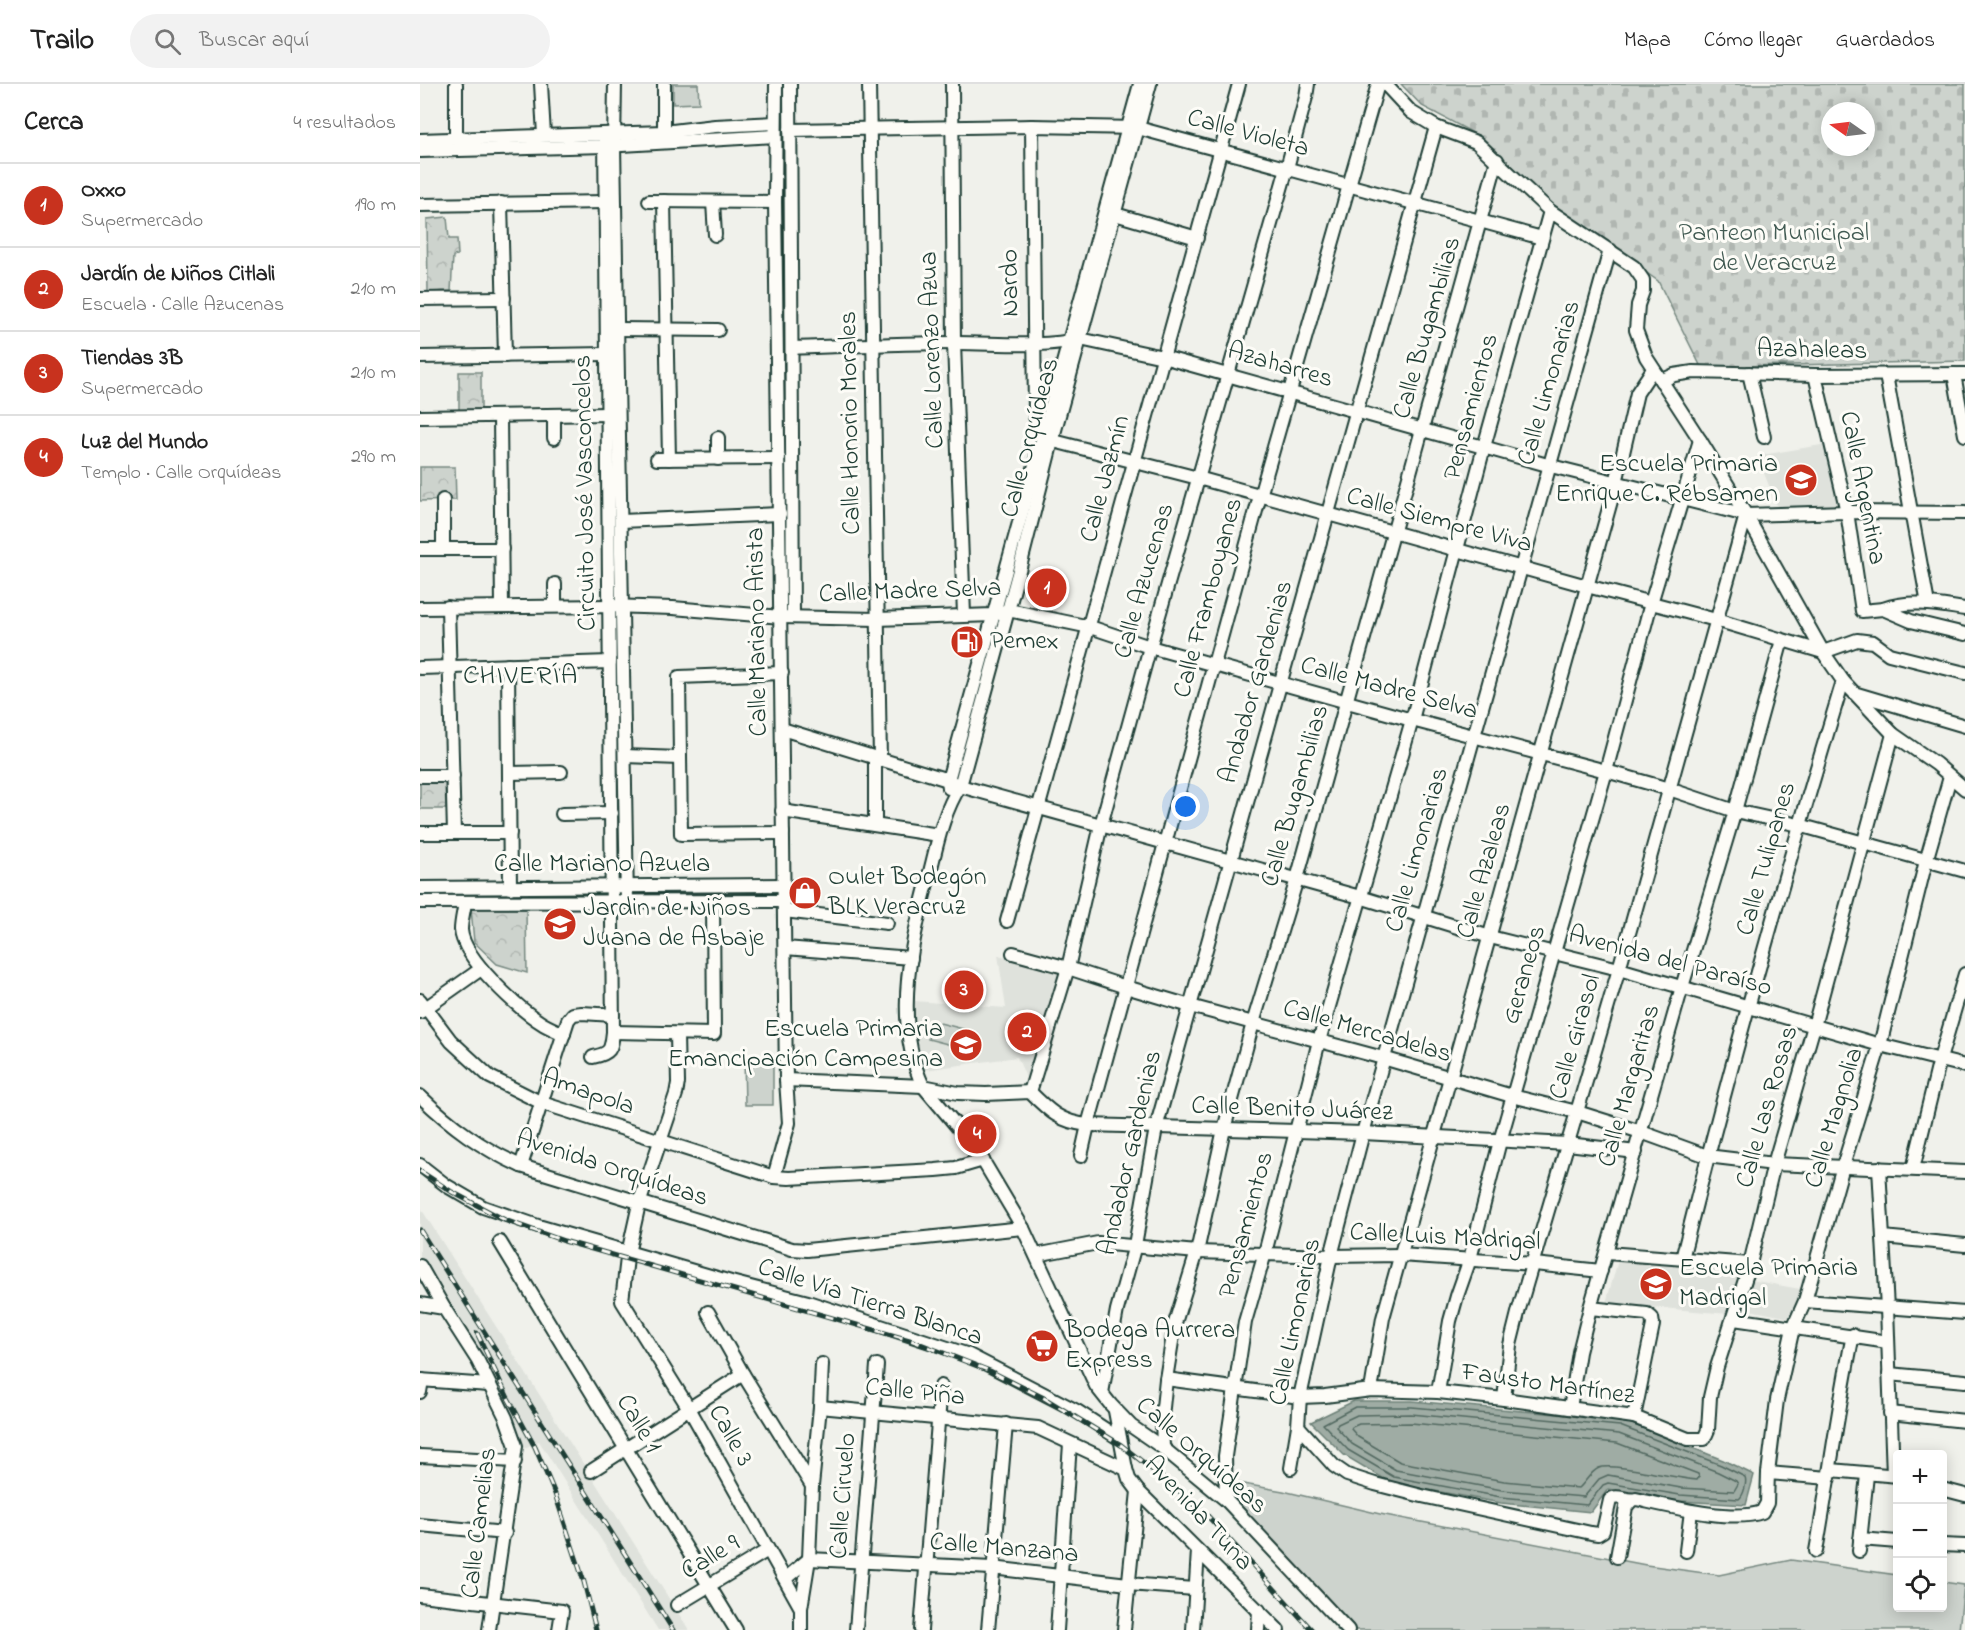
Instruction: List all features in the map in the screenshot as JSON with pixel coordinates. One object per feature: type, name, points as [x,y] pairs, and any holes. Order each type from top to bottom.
[{"type":"street","points":[[456,84],[456,139]]},
{"type":"street","points":[[541,84],[544,135]]},
{"type":"street","points":[[610,140],[615,84]]},
{"type":"street","points":[[664,84],[664,132]]},
{"type":"street","name":"Calle Mariano Arista","points":[[776,84],[775,202],[780,514],[787,617]]},
{"type":"street","name":"Calle Mariano Arista","points":[[774,1177],[789,1124],[786,1080],[782,673],[787,617],[792,348],[790,84]]},
{"type":"street","name":"Calle Honorio Morales","points":[[869,84],[878,760],[874,824]]},
{"type":"street","name":"Calle Lorenzo Azua","points":[[952,84],[954,343],[964,615]]},
{"type":"street","name":"Calle Orquídeas","points":[[1075,340],[1115,214],[1140,84]]},
{"type":"street","name":"Calle Orquídeas","points":[[954,783],[1008,610],[1015,561],[1047,439],[1133,128],[1150,84]]},
{"type":"street","name":"Calle Jazmín","points":[[1007,921],[1239,84]]},
{"type":"street","name":"Calle Azucenas","points":[[1030,1092],[1068,968],[1101,825],[1287,168],[1308,84]]},
{"type":"street","name":"Calle Framboyanes","points":[[1082,1156],[1088,1125],[1260,496],[1378,84]]},
{"type":"street","points":[[1385,84],[1411,112],[1436,128],[1476,142],[1550,211],[1634,267],[1643,280],[1636,330],[1646,357],[1746,515],[1823,652],[1843,681],[1893,734],[1965,789]]},
{"type":"street","points":[[420,140],[544,135],[610,140],[716,126],[775,129]]},
{"type":"street","name":"Calle Violeta","points":[[790,130],[1032,126],[1133,128],[1542,238]]},
{"type":"street","name":"Nardo","points":[[1032,126],[1035,416],[1047,439]]},
{"type":"street","name":"Andador Gardenias","points":[[1102,1393],[1117,1310],[1135,1245],[1156,1128],[1436,128]]},
{"type":"street","points":[[420,151],[775,129]]},
{"type":"street","name":"Circuito José Vasconcelos","points":[[610,140],[605,202],[608,414],[625,756],[627,902]]},
{"type":"street","name":"Circuito José Vasconcelos","points":[[610,140],[618,329],[621,521],[617,606],[610,662],[613,1032]]},
{"type":"street","name":"Calle Bugambilias","points":[[1163,1448],[1162,1418],[1175,1323],[1197,1252],[1224,1129],[1253,1023],[1297,879],[1497,160]]},
{"type":"street","points":[[650,201],[775,202]]},
{"type":"street","points":[[664,201],[668,330],[663,459],[779,458]]},
{"type":"street","points":[[420,205],[605,202]]},
{"type":"street","points":[[713,202],[715,235]]},
{"type":"street","points":[[501,203],[506,356]]},
{"type":"street","name":"Pensamientos","points":[[1226,1500],[1225,1456],[1245,1322],[1319,1041],[1412,720],[1484,447],[1550,211]]},
{"type":"street","points":[[1115,214],[1197,238]]},
{"type":"street","name":"Calle Limonarias","points":[[1291,1467],[1300,1397],[1331,1256],[1363,1133],[1610,250]]},
{"type":"street","points":[[420,298],[504,298]]},
{"type":"street","points":[[618,329],[718,330]]},
{"type":"street","name":"Azaharres","points":[[792,348],[1034,343],[1075,340],[1162,357],[1551,466],[1746,515],[1847,512],[1965,513]]},
{"type":"street","points":[[420,357],[607,354]]},
{"type":"street","name":"Calle Azaleas","points":[[1371,1390],[1383,1318],[1616,483],[1637,393],[1653,369]]},
{"type":"street","name":"Azahaleas","points":[[1660,381],[1674,375],[1693,372],[1815,375],[1959,374]]},
{"type":"street","points":[[1749,373],[1764,437]]},
{"type":"street","points":[[1959,374],[1965,435]]},
{"type":"street","name":"Calle Argentina","points":[[1815,375],[1847,512],[1862,611],[1883,609]]},
{"type":"street","points":[[1886,375],[1928,604]]},
{"type":"street","points":[[420,417],[608,414]]},
{"type":"street","points":[[554,415],[554,438]]},
{"type":"street","points":[[500,416],[502,607]]},
{"type":"street","points":[[718,438],[718,459]]},
{"type":"street","name":"Calle Siempre Viva","points":[[1047,439],[1716,620],[1823,652]]},
{"type":"street","name":"Geraneos","points":[[1438,1392],[1450,1321],[1470,1260],[1512,1096],[1606,771],[1651,603],[1684,500],[1700,440]]},
{"type":"street","points":[[443,500],[444,549]]},
{"type":"street","points":[[621,521],[780,514]]},
{"type":"street","name":"Calle Girasol","points":[[1504,1399],[1510,1345],[1519,1309],[1619,969],[1746,515]]},
{"type":"street","points":[[420,549],[502,549]]},
{"type":"street","name":"Calle Orquídeas","points":[[1015,561],[993,615],[950,802],[922,899],[911,958],[907,997],[907,1019],[914,1060],[923,1086],[983,1160],[1023,1228],[1096,1386],[1115,1411],[1226,1500],[1348,1630]]},
{"type":"street","points":[[555,584],[555,606]]},
{"type":"street","points":[[1883,609],[1900,603],[1965,609]]},
{"type":"street","name":"Calle Madre Selva","points":[[420,608],[617,606],[787,617],[877,619],[993,615],[1008,610],[1090,627],[1150,647],[1606,771],[1735,811],[1799,825],[1965,871]]},
{"type":"street","points":[[448,607],[454,833]]},
{"type":"street","points":[[1883,609],[1911,621],[1965,634]]},
{"type":"street","name":"Calle Margaritas","points":[[1570,1408],[1579,1352],[1590,1308],[1735,811],[1782,640]]},
{"type":"street","points":[[1823,652],[1857,640],[1873,642],[1889,654],[1965,673]]},
{"type":"street","points":[[420,668],[610,662]]},
{"type":"street","points":[[508,665],[510,888]]},
{"type":"street","points":[[782,673],[679,677],[681,834],[783,833]]},
{"type":"street","name":"Calle Tulipanes","points":[[1682,1259],[1707,1156],[1799,825],[1843,681]]},
{"type":"street","points":[[1855,694],[1965,726]]},
{"type":"street","name":"Avenida del Paraíso","points":[[782,729],[954,783],[1360,897],[1490,938],[1619,969],[1814,1026],[1965,1066]]},
{"type":"street","name":"Calle Las Rosas","points":[[1734,1319],[1774,1164],[1893,734]]},
{"type":"street","points":[[625,756],[680,758]]},
{"type":"street","points":[[508,773],[561,772]]},
{"type":"street","points":[[420,776],[453,776]]},
{"type":"street","name":"Calle Magnolia","points":[[1691,1511],[1750,1516],[1762,1512],[1767,1503],[1768,1473],[1777,1400],[1793,1328],[1805,1301],[1880,1044],[1926,861],[1950,777]]},
{"type":"street","points":[[782,811],[939,835]]},
{"type":"street","points":[[562,814],[612,813]]},
{"type":"street","points":[[420,833],[510,833]]},
{"type":"street","name":"Calle Mariano Azuela","points":[[420,888],[784,885]]},
{"type":"street","name":"Calle Mariano Azuela","points":[[420,902],[713,902],[784,906],[887,924]]},
{"type":"street","points":[[465,902],[461,931],[466,947],[481,969],[515,1003],[543,1023],[564,1034]]},
{"type":"street","points":[[593,1057],[606,1054],[612,1047],[613,1032],[714,1034],[713,902]]},
{"type":"street","points":[[785,948],[911,958]]},
{"type":"street","name":"Calle Mercadelas","points":[[1013,953],[1190,1006],[1383,1058],[1512,1096],[1578,1112],[1707,1156],[1774,1164],[1879,1168]]},
{"type":"street","points":[[422,1006],[481,969]]},
{"type":"street","points":[[1913,1169],[1940,1059],[1965,974]]},
{"type":"street","name":"Amapola","points":[[422,1006],[451,1041],[490,1077],[542,1103],[774,1177],[936,1170],[956,1168],[983,1160]]},
{"type":"street","points":[[521,1166],[568,1020],[573,1014],[582,1012],[613,1015]]},
{"type":"street","points":[[628,1252],[639,1204],[676,1094],[678,1083],[676,1034]]},
{"type":"street","points":[[786,1080],[923,1086],[958,1093],[1030,1092]]},
{"type":"street","name":"Calle Benito Juárez","points":[[1030,1092],[1051,1112],[1061,1118],[1088,1125],[1363,1133],[1568,1144],[1636,1152]]},
{"type":"street","name":"Avenida Orquídeas","points":[[420,1096],[472,1140],[495,1155],[521,1166],[792,1249],[807,1250],[1023,1228]]},
{"type":"street","name":"Calle Vía Tierra Blanca","points":[[420,1165],[447,1186],[483,1207],[538,1226],[808,1302],[969,1355],[1077,1411],[1120,1438]]},
{"type":"street","points":[[1893,1451],[1879,1168],[1965,1172]]},
{"type":"street","points":[[1883,1237],[1965,1245]]},
{"type":"street","name":"Calle 1","points":[[500,1242],[736,1630]]},
{"type":"street","name":"Calle Luis Madrigal","points":[[1036,1255],[1088,1244],[1135,1245],[1197,1252],[1331,1256],[1400,1255],[1601,1271]]},
{"type":"street","name":"Calle 3","points":[[628,1252],[622,1301],[690,1410],[801,1608]]},
{"type":"street","points":[[1607,1253],[1750,1264]]},
{"type":"street","name":"Calle Camelias","points":[[420,1266],[469,1346],[511,1430],[516,1446],[489,1630]]},
{"type":"street","points":[[1805,1301],[1965,1313]]},
{"type":"street","points":[[420,1304],[444,1308]]},
{"type":"street","points":[[1590,1308],[1647,1314],[1652,1318],[1653,1325],[1634,1417]]},
{"type":"street","name":"Calle 3","points":[[708,1312],[812,1486]]},
{"type":"street","points":[[1734,1319],[1888,1342]]},
{"type":"street","name":"Fausto Martínez","points":[[1438,1392],[1634,1417],[1688,1439],[1704,1438],[1708,1430],[1712,1387],[1734,1319]]},
{"type":"street","points":[[1816,1551],[1852,1335]]},
{"type":"street","points":[[801,1630],[801,1608],[809,1559],[812,1486],[822,1364]]},
{"type":"street","name":"Calle Ciruelo","points":[[856,1630],[877,1365]]},
{"type":"street","points":[[591,1472],[743,1374]]},
{"type":"street","points":[[1889,1374],[1965,1381]]},
{"type":"street","points":[[1166,1379],[1300,1397],[1371,1390],[1438,1392]]},
{"type":"street","points":[[421,1384],[489,1385]]},
{"type":"street","points":[[921,1630],[941,1386]]},
{"type":"street","name":"Calle Piña","points":[[820,1407],[1006,1424]]},
{"type":"street","points":[[1115,1411],[1126,1469]]},
{"type":"street","points":[[1890,1413],[1965,1421]]},
{"type":"street","points":[[988,1630],[1006,1424]]},
{"type":"street","name":"Avenida Tuna","points":[[1006,1424],[1038,1428],[1126,1469],[1129,1479],[1138,1491],[1278,1630]]},
{"type":"street","points":[[1298,1426],[1334,1466],[1347,1475],[1432,1498],[1598,1534],[1603,1531],[1610,1500],[1616,1497],[1631,1501]]},
{"type":"street","points":[[1056,1630],[1070,1444]]},
{"type":"street","points":[[420,1456],[515,1461]]},
{"type":"street","points":[[1768,1473],[1893,1476]]},
{"type":"street","points":[[1867,1474],[1859,1545],[1893,1542]]},
{"type":"street","points":[[1947,1490],[1965,1495]]},
{"type":"street","points":[[1124,1630],[1138,1491]]},
{"type":"street","points":[[1617,1557],[1626,1507],[1636,1499],[1691,1511],[1686,1551]]},
{"type":"street","points":[[420,1525],[505,1533]]},
{"type":"street","points":[[1947,1545],[1965,1546]]},
{"type":"street","name":"Calle 9","points":[[677,1605],[768,1550]]},
{"type":"street","points":[[1193,1630],[1198,1551]]},
{"type":"street","points":[[785,1579],[809,1559]]},
{"type":"street","name":"Calle Manzana","points":[[809,1559],[992,1568],[1128,1584],[1196,1589]]},
{"type":"street","points":[[420,1595],[562,1611],[559,1630]]},
{"type":"street","points":[[1258,1630],[1259,1610]]},
{"type":"shaded area","name":"Escuela Primaria Enrique C. Rébsamen","points":[[1827,444],[1841,505],[1778,508],[1757,456]]},
{"type":"shaded area","points":[[998,955],[1060,971],[1029,1084],[1017,1057],[925,1070],[914,1033],[914,1001],[1006,1008]]},
{"type":"shaded area","points":[[420,1207],[689,1630],[658,1630],[539,1441],[523,1449],[500,1398],[454,1314],[420,1259]]},
{"type":"shaded area","name":"Escuela Primaria Madrigal","points":[[1619,1257],[1740,1269],[1728,1314],[1606,1303]]},
{"type":"shaded area","points":[[1751,1280],[1800,1289],[1794,1319],[1740,1308]]},
{"type":"green space","points":[[673,84],[698,84],[699,103],[673,104]]},
{"type":"green space","name":"Panteon Municipal de Veracruz","points":[[1401,84],[1965,84],[1965,361],[1701,367],[1658,281],[1556,209],[1483,138],[1422,106]]},
{"type":"green space","points":[[447,217],[449,239],[457,239],[458,255],[453,256],[451,291],[428,292],[427,219]]},
{"type":"green space","points":[[459,372],[481,372],[481,413],[459,413]]},
{"type":"green space","points":[[420,467],[455,467],[456,500],[420,501]]},
{"type":"green space","points":[[613,612],[620,612],[624,884],[616,884]]},
{"type":"green space","points":[[445,782],[446,809],[420,809],[420,783]]},
{"type":"green space","points":[[471,908],[526,909],[527,973],[497,964],[474,942]]},
{"type":"green space","points":[[932,1021],[971,1031],[967,1049],[928,1039]]},
{"type":"green space","points":[[744,1058],[773,1058],[773,1105],[745,1105]]},
{"type":"green space","points":[[1232,1482],[1283,1491],[1380,1514],[1646,1565],[1719,1575],[1791,1560],[1893,1574],[1893,1612],[1947,1612],[1947,1583],[1964,1585],[1959,1630],[1356,1630],[1233,1504]]},
{"type":"water","points":[[1354,1401],[1412,1401],[1622,1420],[1723,1460],[1754,1475],[1746,1505],[1680,1501],[1608,1489],[1591,1512],[1501,1503],[1391,1483],[1344,1455],[1311,1422]]},
{"type":"railway","points":[[420,1171],[452,1192],[505,1220],[564,1241],[913,1341],[990,1371],[1044,1398],[1121,1445],[1182,1493],[1205,1513],[1312,1630]]},
{"type":"railway","points":[[420,1230],[673,1630]]},
{"type":"railway","points":[[477,1333],[508,1398],[535,1447],[555,1494],[584,1582],[596,1630]]},
{"type":"place","name":"Escuela Primaria Enrique C. Rébsamen","points":[[1801,480]]},
{"type":"place","name":"Oxxo","points":[[1047,588]]},
{"type":"place","name":"Pemex","points":[[967,642]]},
{"type":"place","name":"Oulet Bodegón BLK Veracruz","points":[[805,893]]},
{"type":"place","name":"Jardin de Niños Juana de Asbaje","points":[[560,924]]},
{"type":"place","name":"Tiendas 3B","points":[[964,990]]},
{"type":"place","name":"Jardín de Niños Citlali","points":[[1027,1032]]},
{"type":"place","name":"Escuela Primaria Emancipación Campesina","points":[[966,1045]]},
{"type":"place","name":"Luz del Mundo","points":[[977,1134]]},
{"type":"place","name":"Escuela Primaria Madrigal","points":[[1656,1284]]},
{"type":"place","name":"Bodega Aurrera Express","points":[[1042,1346]]},
{"type":"district","name":"CHIVERÍA","points":[[521,676]]}]
